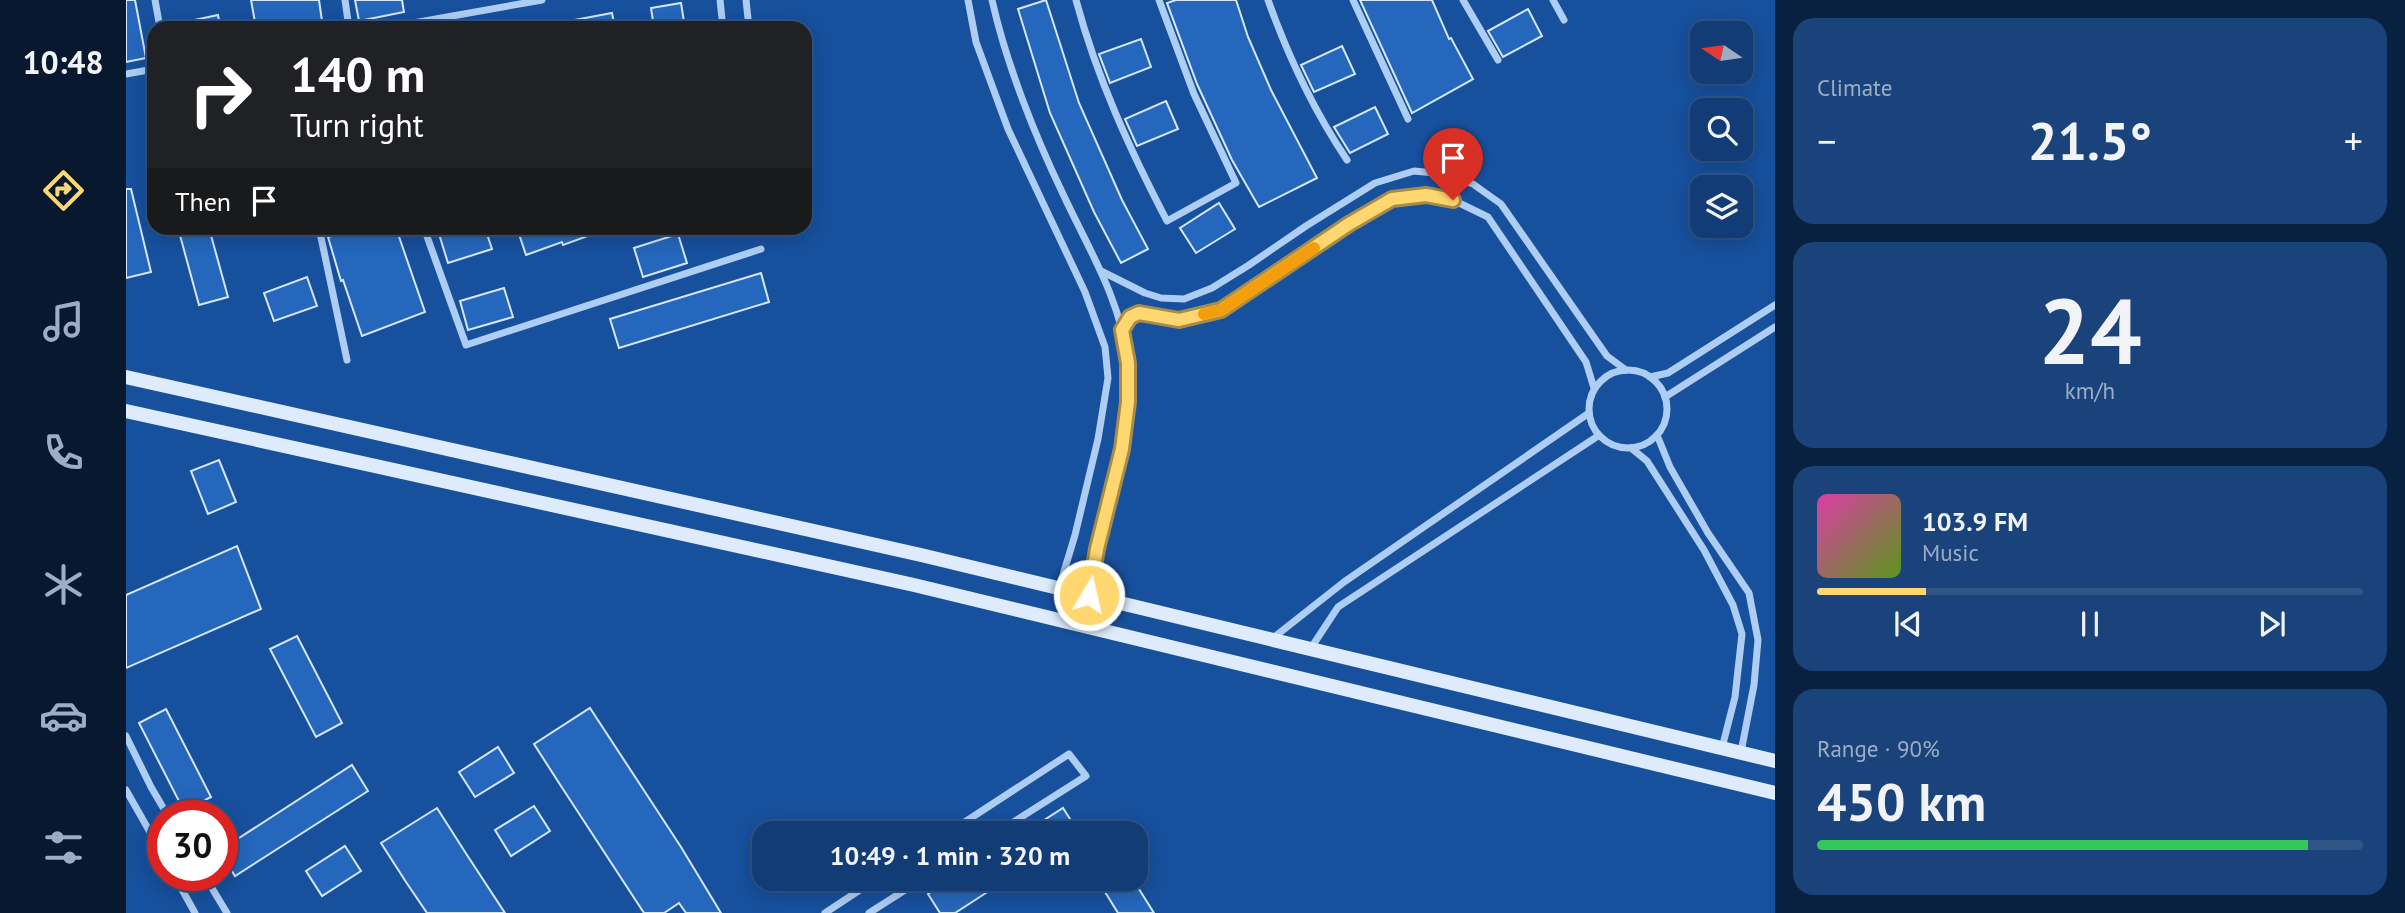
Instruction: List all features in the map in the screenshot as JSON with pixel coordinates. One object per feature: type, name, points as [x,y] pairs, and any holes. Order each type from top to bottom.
[{"type":"main road","points":[[126,377],[908,552],[1775,761]]},
{"type":"main road","points":[[126,411],[914,584],[1775,793]]},
{"type":"street","points":[[155,0],[159,21]]},
{"type":"street","points":[[345,0],[348,21]]},
{"type":"street","points":[[488,0],[490,9]]},
{"type":"street","points":[[424,21],[542,0]]},
{"type":"street","points":[[720,0],[722,21]]},
{"type":"street","points":[[746,0],[748,21]]},
{"type":"street","points":[[968,0],[976,42],[1008,129],[1084,292],[1105,346],[1108,378],[1098,439],[1059,588]]},
{"type":"street","points":[[992,0],[1020,91],[1062,193],[1120,316],[1128,363],[1128,402],[1122,449],[1097,549],[1089,595]]},
{"type":"street","points":[[1076,0],[1085,33],[1125,140],[1167,221],[1236,183],[1194,94],[1159,0]]},
{"type":"street","points":[[1268,0],[1279,31],[1326,128],[1347,160]]},
{"type":"street","points":[[1353,0],[1408,119]]},
{"type":"street","points":[[1463,0],[1498,60]]},
{"type":"street","points":[[1553,0],[1564,20]]},
{"type":"street","points":[[126,74],[147,70]]},
{"type":"street","points":[[1101,271],[1145,293],[1161,298],[1184,299],[1212,288],[1375,183],[1414,171],[1445,174],[1473,184],[1501,204],[1607,356],[1626,370]]},
{"type":"street","points":[[1122,330],[1130,317],[1139,313],[1179,320],[1221,310],[1349,224],[1392,199],[1426,195],[1453,200],[1488,217],[1586,362],[1594,388]]},
{"type":"street","points":[[320,235],[347,360]]},
{"type":"street","points":[[427,235],[466,345],[761,249]]},
{"type":"street","points":[[1650,377],[1668,373],[1775,305]]},
{"type":"street","points":[[1665,397],[1775,327]]},
{"type":"street","points":[[1638,371],[1650,377],[1659,385],[1667,410],[1657,435],[1647,443],[1631,448],[1609,444],[1598,436],[1588,413],[1594,388],[1613,372],[1638,371]]},
{"type":"street","points":[[1273,639],[1344,582],[1588,413]]},
{"type":"street","points":[[1657,435],[1670,467],[1708,533],[1749,593],[1758,640],[1754,685],[1741,752]]},
{"type":"street","points":[[1311,648],[1338,607],[1598,436]]},
{"type":"street","points":[[1631,448],[1647,461],[1704,550],[1733,605],[1742,634],[1735,697],[1722,748]]},
{"type":"street","points":[[126,736],[159,800]]},
{"type":"street","points":[[966,821],[1069,754],[1086,776],[1015,821]]},
{"type":"street","points":[[126,790],[147,827]]},
{"type":"street","points":[[183,891],[195,913]]},
{"type":"street","points":[[214,891],[227,913]]},
{"type":"street","points":[[825,913],[858,891]]},
{"type":"street","points":[[869,913],[904,891]]},
{"type":"building","points":[[126,0],[135,0],[146,58],[126,62]]},
{"type":"building","points":[[251,0],[319,0],[322,21],[255,21]]},
{"type":"building","points":[[355,0],[402,0],[404,12],[359,21]]},
{"type":"building","points":[[1046,0],[1079,103],[1122,200],[1148,249],[1121,263],[1094,212],[1050,113],[1018,9]]},
{"type":"building","points":[[1176,0],[1236,0],[1248,37],[1271,90],[1317,178],[1259,207],[1232,160],[1197,84],[1167,3]]},
{"type":"building","points":[[1360,0],[1432,0],[1449,39],[1451,38],[1473,79],[1412,113]]},
{"type":"building","points":[[681,3],[684,21],[653,21],[651,8]]},
{"type":"building","points":[[1528,9],[1542,36],[1503,57],[1488,31]]},
{"type":"building","points":[[612,13],[614,21],[569,21]]},
{"type":"building","points":[[218,15],[219,21],[190,21]]},
{"type":"building","points":[[1141,39],[1151,67],[1110,83],[1099,54]]},
{"type":"building","points":[[1342,46],[1355,74],[1314,92],[1301,65]]},
{"type":"building","points":[[1166,101],[1178,129],[1137,146],[1125,119]]},
{"type":"building","points":[[1375,107],[1388,134],[1350,153],[1334,127]]},
{"type":"building","points":[[126,189],[131,189],[151,272],[126,278]]},
{"type":"building","points":[[1219,203],[1235,229],[1196,253],[1180,228]]},
{"type":"building","points":[[180,235],[211,235],[228,297],[199,305]]},
{"type":"building","points":[[398,235],[425,312],[362,336],[328,237]]},
{"type":"building","points":[[439,235],[487,235],[492,249],[448,263]]},
{"type":"building","points":[[519,235],[590,235],[563,245],[562,242],[526,255]]},
{"type":"building","points":[[678,235],[687,263],[643,277],[634,248]]},
{"type":"building","points":[[761,273],[769,302],[619,348],[610,319]]},
{"type":"building","points":[[307,277],[317,306],[274,321],[264,293]]},
{"type":"building","points":[[504,288],[513,317],[468,330],[460,301]]},
{"type":"building","points":[[219,460],[236,502],[208,514],[191,471]]},
{"type":"building","points":[[237,546],[261,609],[126,668],[126,595]]},
{"type":"building","points":[[297,636],[342,723],[316,737],[270,649]]},
{"type":"building","points":[[590,708],[721,913],[686,913],[679,903],[664,913],[644,913],[534,744]]},
{"type":"building","points":[[166,709],[211,797],[205,800],[178,800],[139,723]]},
{"type":"building","points":[[498,747],[514,773],[475,797],[459,772]]},
{"type":"building","points":[[352,765],[368,791],[238,874],[238,839]]},
{"type":"building","points":[[534,806],[550,831],[511,856],[495,830]]},
{"type":"building","points":[[437,808],[505,913],[427,913],[406,882],[381,843]]},
{"type":"building","points":[[1063,808],[1071,821],[1043,821]]},
{"type":"building","points":[[345,846],[361,871],[322,896],[306,871]]},
{"type":"building","points":[[932,891],[989,891],[955,913],[940,913],[928,894]]},
{"type":"building","points":[[1104,891],[1140,891],[1154,913],[1118,913]]},
{"type":"slow traffic","points":[[1204,314],[1221,310],[1314,248]]},
{"type":"route","points":[[1089,595],[1097,549],[1122,449],[1128,402],[1128,363],[1122,330],[1130,317],[1139,313],[1179,320],[1221,310],[1349,224],[1392,199],[1426,195],[1453,200]]}]
